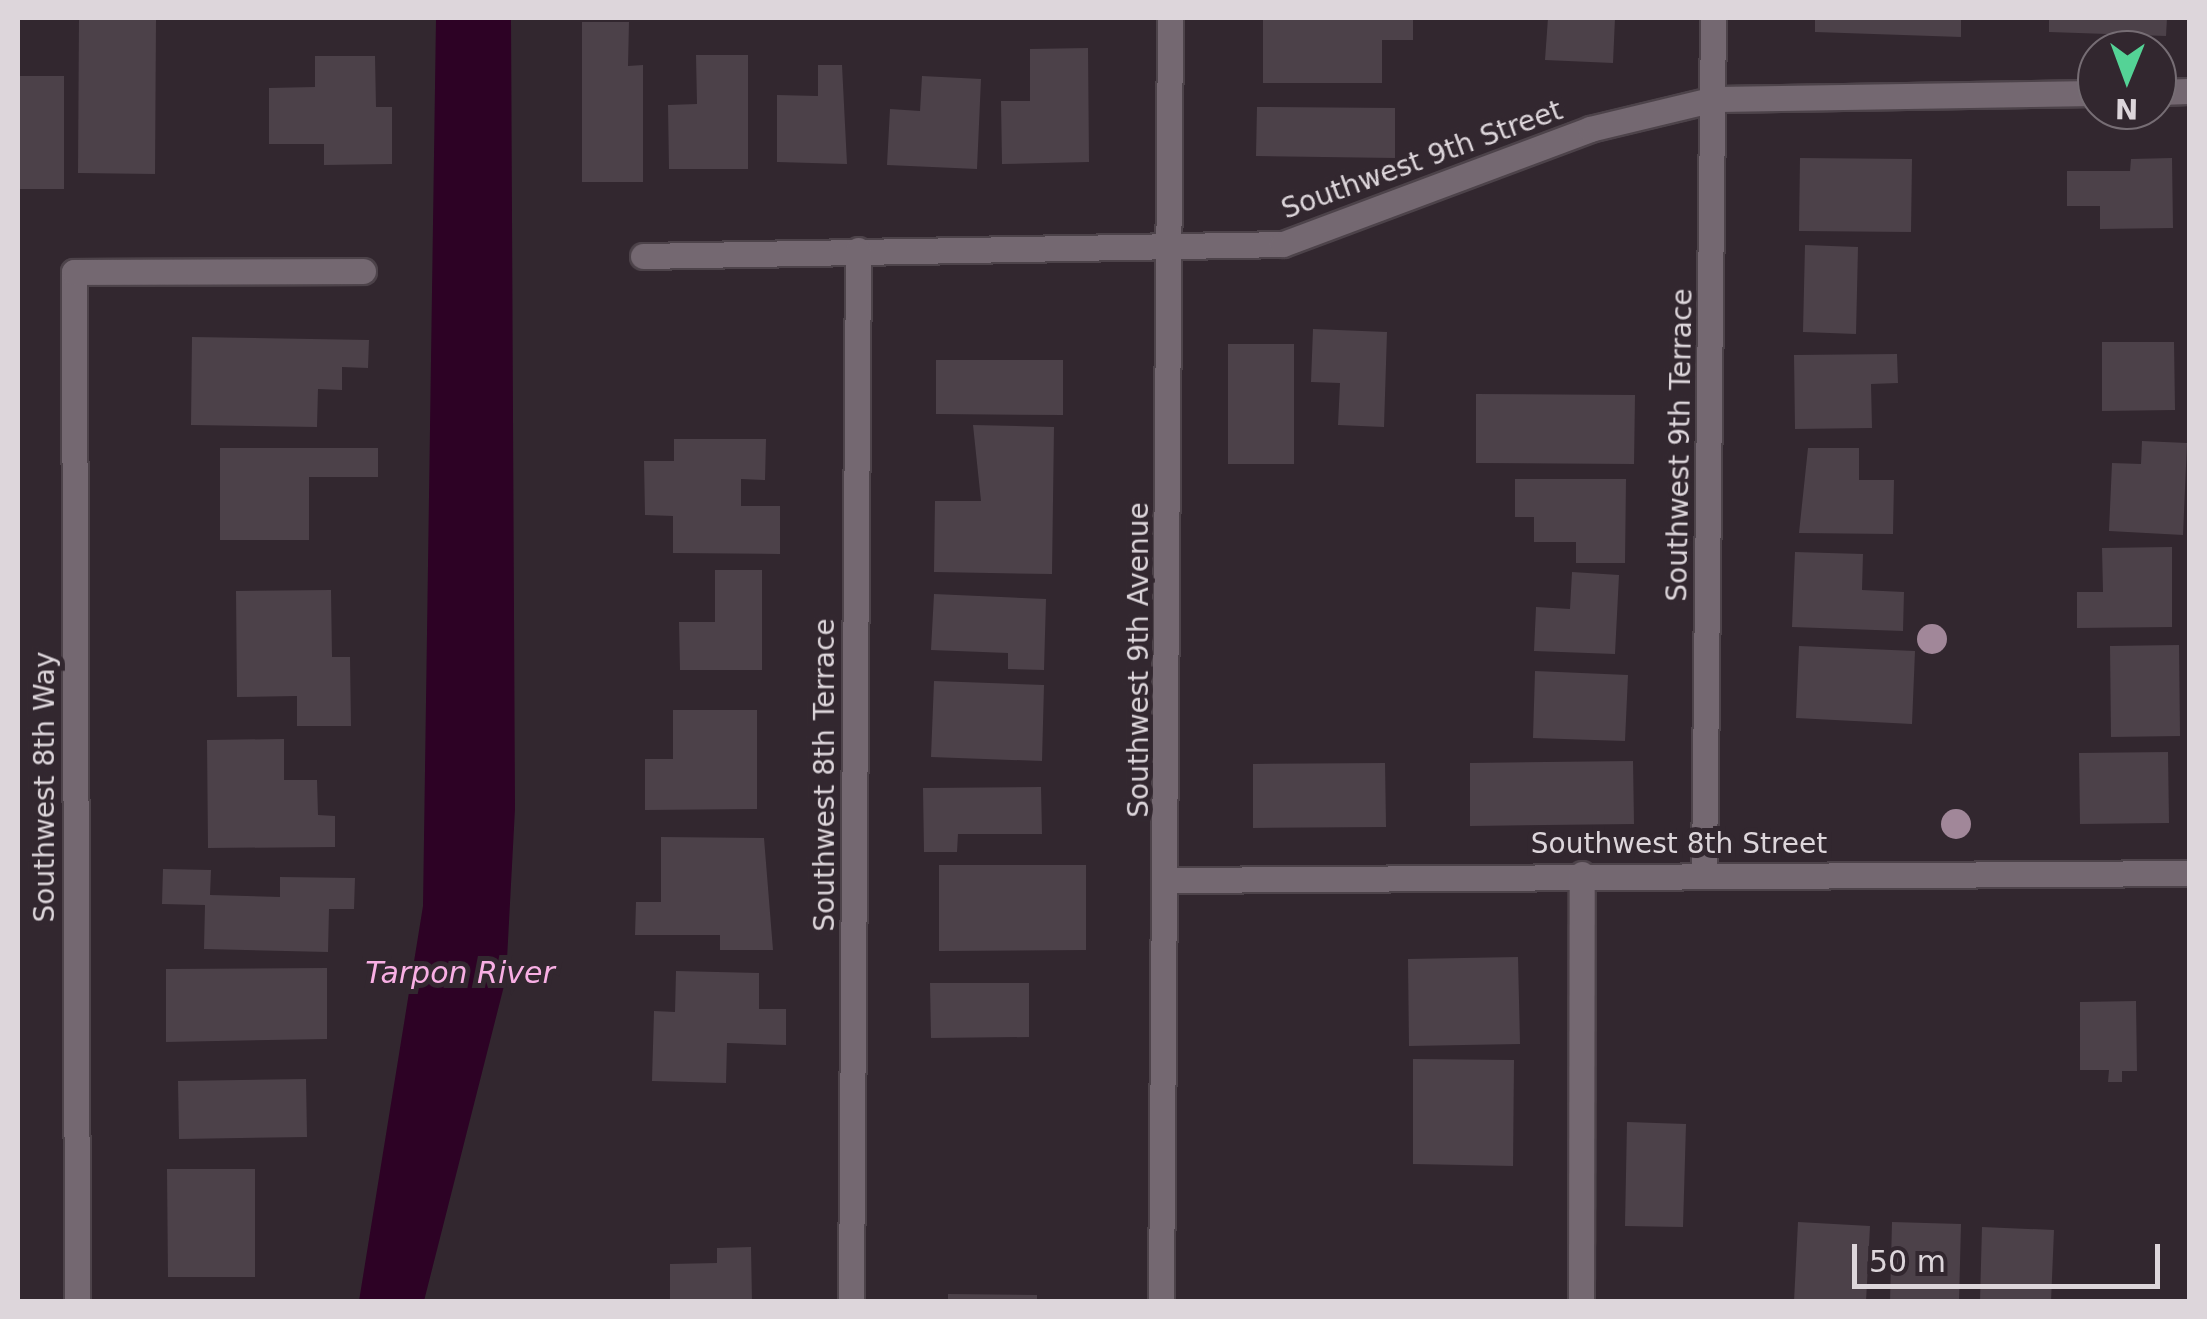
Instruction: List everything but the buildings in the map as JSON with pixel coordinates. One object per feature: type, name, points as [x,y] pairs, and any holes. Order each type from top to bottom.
[{"type":"street","name":"Southwest 9th Avenue","points":[[1161,1302],[1169,880],[1170,18]]},
{"type":"street","name":"Southwest 9th Terrace","points":[[1704,873],[1713,18]]},
{"type":"street","name":"Southwest 9th Street","points":[[643,256],[858,250],[1168,250],[1282,244],[1590,130],[1715,99],[2077,92]]},
{"type":"street","name":"Southwest 8th Terrace","points":[[851,1302],[858,250]]},
{"type":"street","name":"Southwest 8th Way","points":[[76,1302],[74,272],[363,270]]},
{"type":"street","name":"Southwest 8th Street","points":[[1169,880],[2190,872]]},
{"type":"street","points":[[1582,874],[1582,1302]]},
{"type":"water","name":"Tarpon River","points":[[436,18],[511,18],[515,809],[506,978],[424,1301],[359,1301],[423,906]]}]
